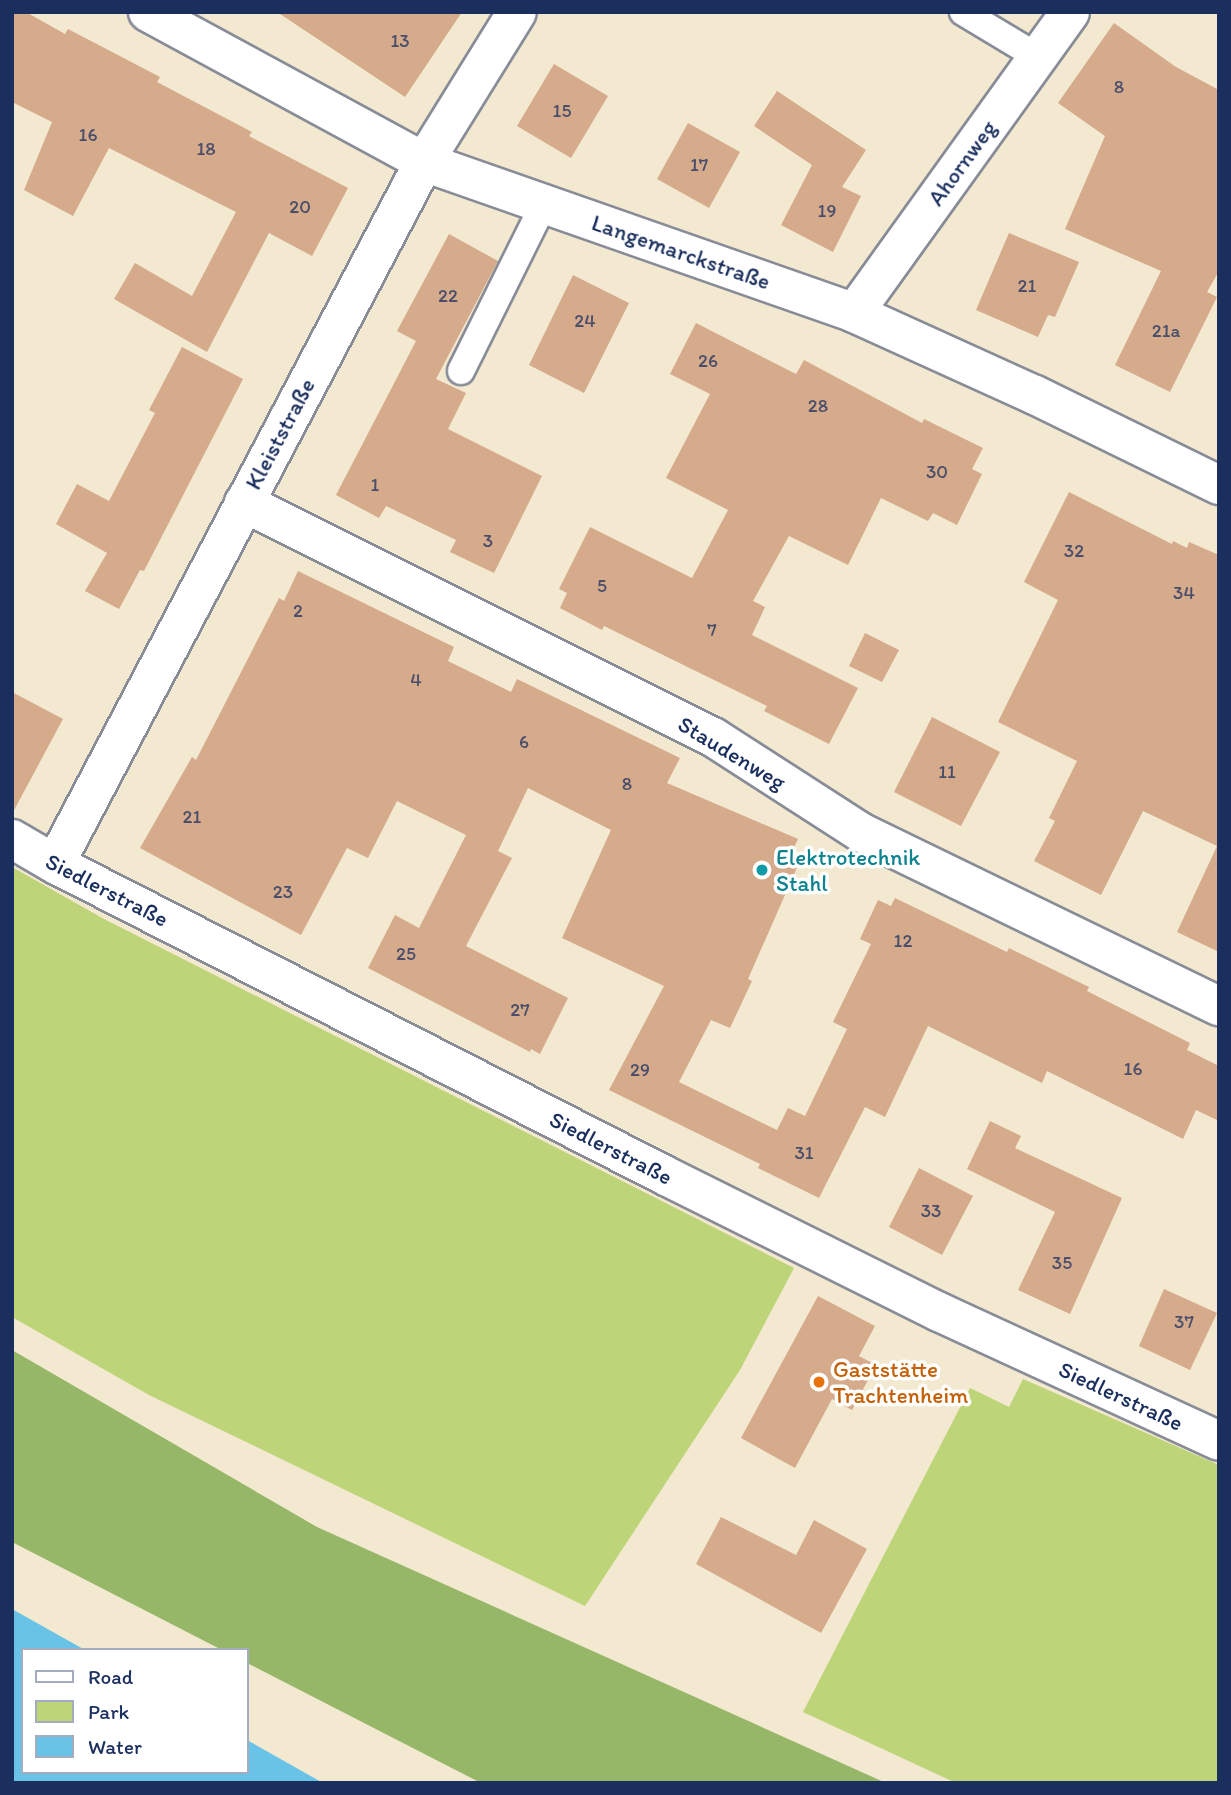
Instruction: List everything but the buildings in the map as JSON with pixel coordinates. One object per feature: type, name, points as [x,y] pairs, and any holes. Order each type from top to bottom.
[{"type":"street","name":"Langemarckstraße","points":[[148,12],[424,162],[854,313],[1035,395],[1219,485]]},
{"type":"street","name":"Kleiststraße","points":[[55,864],[424,162],[517,12]]},
{"type":"street","name":"Ahornweg","points":[[854,313],[1070,12]]},
{"type":"street","name":"Staudenweg","points":[[244,503],[713,737],[862,834],[1219,1006]]},
{"type":"street","name":"Siedlerstraße","points":[[12,839],[55,864],[654,1170],[939,1312],[1219,1441]]},
{"type":"lane","points":[[963,12],[1038,57]]},
{"type":"lane","points":[[461,371],[544,204]]},
{"type":"green space","points":[[12,867],[104,919],[794,1268],[740,1370],[585,1606],[149,1395],[12,1317]]},
{"type":"green space","points":[[12,1350],[317,1527],[886,1783],[481,1783],[248,1664],[248,1648],[218,1648],[12,1542]]},
{"type":"green space","points":[[1023,1379],[1219,1465],[1219,1783],[956,1783],[803,1712],[970,1388],[1009,1407]]},
{"type":"water","points":[[12,1609],[81,1648],[21,1648],[21,1774],[248,1774],[248,1741],[323,1783],[12,1783]]},
{"type":"place","name":"Elektrotechnik Stahl","points":[[762,870]]},
{"type":"place","name":"Gaststätte Trachtenheim","points":[[819,1382]]}]
